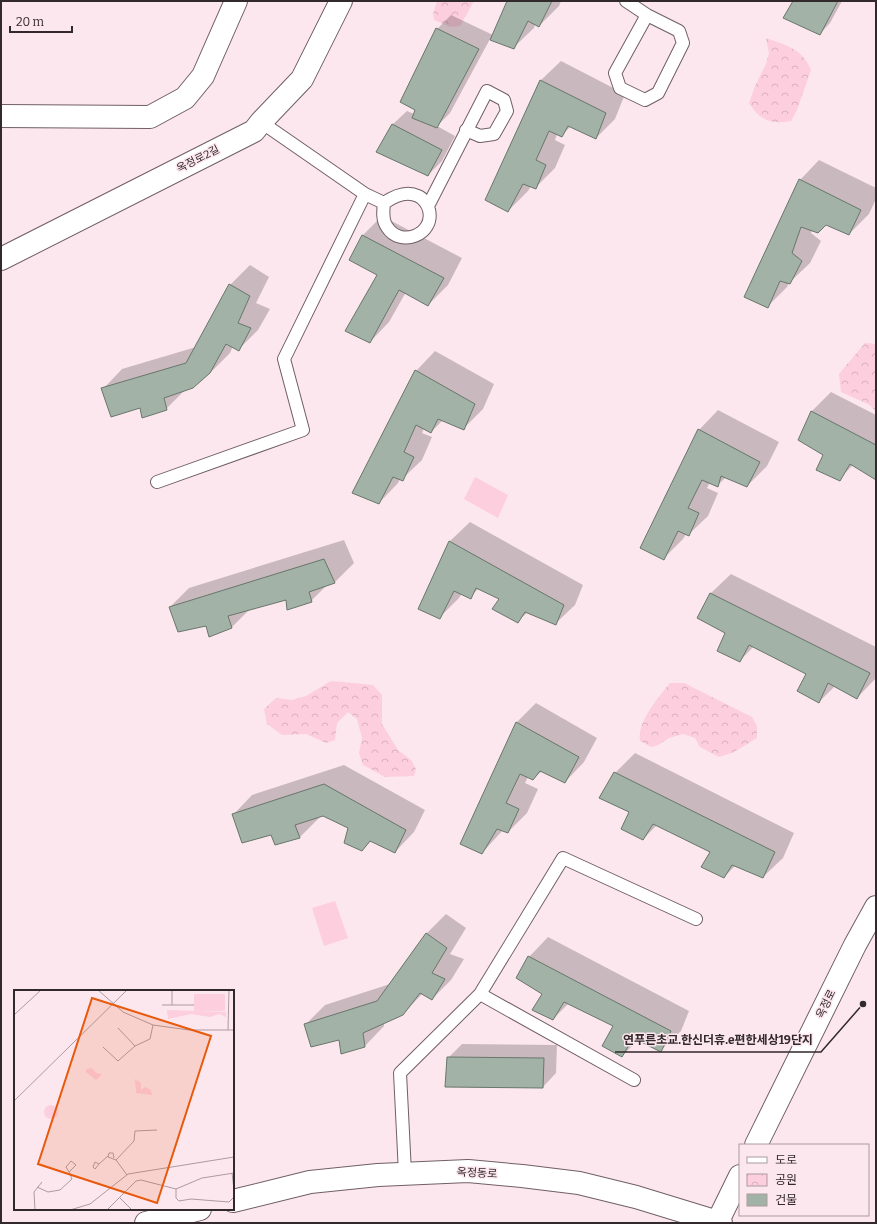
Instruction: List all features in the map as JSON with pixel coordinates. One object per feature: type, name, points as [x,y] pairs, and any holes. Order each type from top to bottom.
[{"type":"street","points":[[1,116],[150,117],[185,98],[203,76],[236,1]]},
{"type":"street","name":"옥정로2길","points":[[1,259],[254,131],[302,79],[341,1]]},
{"type":"street","name":"옥정로","points":[[756,1144],[851,952],[876,906]]},
{"type":"street","name":"옥정동로","points":[[234,1201],[310,1182],[405,1173],[468,1171],[579,1183],[636,1197],[718,1222]]},
{"type":"street","points":[[718,1222],[739,1178]]},
{"type":"street","points":[[146,1223],[196,1210]]},
{"type":"lane","points":[[626,1],[679,31],[683,43],[658,93],[645,100],[620,88],[615,73],[647,14]]},
{"type":"lane","points":[[261,122],[365,194],[384,203]]},
{"type":"lane","points":[[428,206],[466,130]]},
{"type":"lane","points":[[157,482],[302,430],[284,359],[365,194]]},
{"type":"lane","points":[[406,194],[419,196],[428,206],[431,216],[427,228],[418,236],[406,238],[394,234],[387,227],[383,215],[384,203],[395,196],[406,194]]},
{"type":"lane","points":[[405,1173],[400,1073],[480,994],[563,858],[696,919]]},
{"type":"lane","points":[[480,994],[634,1080]]},
{"type":"green space","points":[[437,1],[474,1],[460,26],[450,27],[434,20],[433,14]]},
{"type":"green space","points":[[766,38],[799,52],[808,63],[811,70],[797,110],[791,121],[772,122],[767,120],[757,114],[749,103],[755,86],[766,64],[769,53]]},
{"type":"green space","points":[[865,343],[876,344],[876,412],[870,405],[841,392],[839,374]]},
{"type":"green space","points":[[475,477],[508,495],[498,518],[464,499]]},
{"type":"green space","points":[[331,681],[373,685],[382,695],[382,724],[398,750],[411,760],[416,769],[414,776],[385,777],[363,765],[359,753],[362,738],[357,719],[348,712],[337,723],[335,740],[326,743],[306,734],[282,735],[267,724],[264,709],[276,698],[292,700],[306,696]]},
{"type":"green space","points":[[670,683],[684,683],[752,717],[757,726],[757,738],[734,752],[719,757],[700,747],[695,738],[683,734],[669,738],[658,745],[651,747],[640,741],[642,726],[649,710]]},
{"type":"green space","points":[[335,901],[348,938],[324,946],[312,908]]},
{"type":"building","points":[[507,1],[552,1],[539,27],[528,21],[514,49],[490,40]]},
{"type":"building","points":[[793,1],[838,1],[820,35],[783,18]]},
{"type":"building","points":[[436,28],[479,49],[437,128],[412,118],[415,110],[400,102]]},
{"type":"building","points":[[540,80],[606,113],[596,139],[568,126],[562,137],[549,131],[536,160],[546,165],[536,189],[523,184],[508,212],[485,200]]},
{"type":"building","points":[[392,124],[442,150],[428,176],[376,152]]},
{"type":"building","points":[[799,179],[861,210],[849,235],[826,225],[818,233],[801,227],[792,253],[802,261],[790,284],[780,281],[768,308],[744,297]]},
{"type":"building","points":[[362,235],[444,278],[428,306],[399,290],[370,343],[345,331],[377,275],[349,260]]},
{"type":"building","points":[[229,284],[250,296],[238,323],[251,328],[239,351],[226,344],[210,373],[193,388],[164,398],[167,410],[142,418],[140,408],[111,417],[101,388],[186,363]]},
{"type":"building","points":[[415,370],[475,404],[464,430],[438,419],[431,433],[416,425],[404,452],[414,457],[403,481],[393,477],[379,504],[352,493]]},
{"type":"building","points":[[811,411],[876,445],[876,480],[850,464],[840,481],[816,470],[823,455],[798,440]]},
{"type":"building","points":[[698,429],[760,462],[747,487],[721,476],[718,487],[702,480],[688,508],[699,513],[689,536],[678,531],[664,560],[640,548]]},
{"type":"building","points":[[449,541],[564,605],[556,625],[525,612],[518,623],[492,609],[499,599],[476,588],[471,599],[454,591],[440,619],[418,609]]},
{"type":"building","points":[[324,559],[335,583],[309,592],[312,602],[287,610],[286,600],[228,616],[232,628],[209,637],[206,626],[178,632],[169,607]]},
{"type":"building","points":[[710,593],[870,673],[857,699],[828,683],[819,703],[797,691],[806,674],[749,645],[740,662],[717,651],[725,633],[697,618]]},
{"type":"building","points":[[516,722],[579,757],[565,783],[540,771],[533,780],[520,774],[506,803],[519,809],[508,833],[497,829],[482,854],[460,844]]},
{"type":"building","points":[[614,772],[775,852],[763,878],[732,865],[724,878],[701,867],[710,852],[653,824],[643,840],[621,829],[629,812],[599,798]]},
{"type":"building","points":[[324,784],[406,830],[395,853],[370,841],[362,851],[344,843],[348,828],[323,816],[295,825],[300,838],[275,845],[271,835],[242,843],[232,814]]},
{"type":"building","points":[[426,933],[447,948],[432,973],[445,979],[432,1000],[420,993],[403,1015],[363,1033],[365,1047],[341,1054],[339,1040],[311,1047],[304,1024],[377,1001]]},
{"type":"building","points":[[528,956],[671,1031],[661,1052],[633,1038],[622,1057],[602,1046],[613,1026],[564,1002],[553,1020],[532,1010],[542,994],[516,978]]},
{"type":"building","points":[[447,1057],[544,1058],[543,1088],[445,1087]]},
{"type":"place","name":"연푸른초교.한신더휴.e편한세상19단지","points":[[863,1004]]}]
